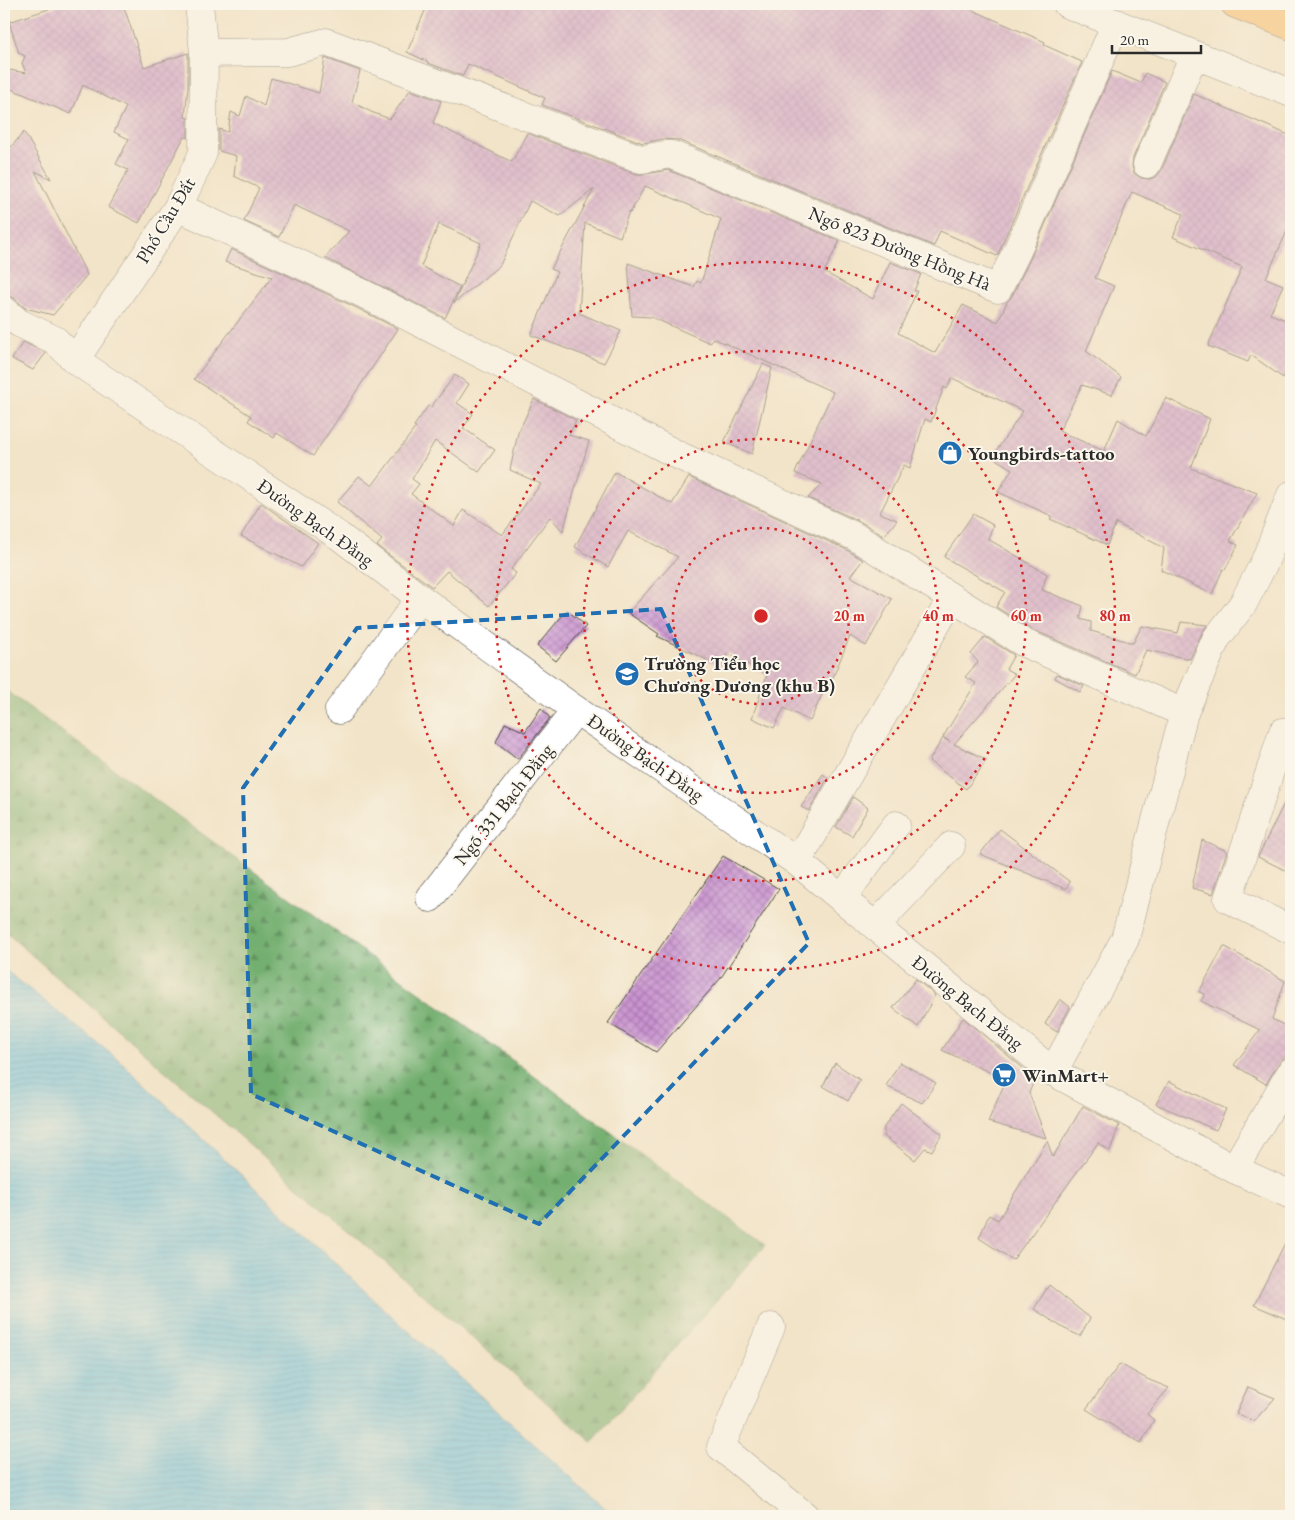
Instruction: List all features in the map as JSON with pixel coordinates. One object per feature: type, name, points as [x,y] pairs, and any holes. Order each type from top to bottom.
[{"type":"main road","points":[[1234,4],[1291,26]]},
{"type":"street","name":"Phố Cầu Đất","points":[[75,360],[178,207],[203,153],[204,53],[199,4]]},
{"type":"street","points":[[1067,4],[1291,93]]},
{"type":"street","name":"Ngõ 823 Đường Hồng Hà","points":[[204,53],[288,52],[326,42],[642,159],[650,159],[664,154],[672,155],[998,289],[1017,251],[1116,23]]},
{"type":"street","points":[[1147,164],[1194,55]]},
{"type":"street","points":[[178,207],[362,293],[680,456],[854,536],[1024,643],[1184,713]]},
{"type":"street","name":"Đường Bạch Đằng","points":[[9,324],[55,340],[75,360],[339,536],[420,598],[576,710],[797,862],[1053,1072],[1234,1169],[1291,1195]]},
{"type":"street","points":[[1053,1072],[1125,938],[1184,713],[1216,639],[1243,604],[1265,561],[1291,496]]},
{"type":"street","points":[[339,710],[420,598]]},
{"type":"street","points":[[797,862],[952,598]]},
{"type":"street","name":"Ngõ 331 Bạch Đằng","points":[[430,898],[576,710]]},
{"type":"street","points":[[1291,735],[1284,732],[1228,900],[1291,930]]},
{"type":"street","points":[[842,898],[896,825]]},
{"type":"street","points":[[875,926],[951,846]]},
{"type":"street","points":[[1234,1169],[1291,1072]]},
{"type":"street","points":[[771,1327],[721,1448],[805,1516]]},
{"type":"highlighted area","points":[[661,609],[809,943],[539,1224],[251,1094],[243,788],[357,628]]},
{"type":"green space","points":[[4,689],[765,1245],[592,1442],[4,931]]},
{"type":"water","points":[[4,969],[120,1061],[386,1311],[614,1516],[4,1516]]},
{"type":"building","points":[[64,4],[123,4],[144,67],[188,53],[188,87],[185,117],[188,118],[188,138],[184,137],[139,223],[108,207],[128,170],[116,164],[129,139],[114,132],[126,107],[83,85],[71,114],[4,86],[4,69],[26,73],[22,63],[25,56],[19,53],[9,22]]},
{"type":"building","points":[[428,4],[959,4],[1045,42],[1044,45],[1082,62],[997,256],[940,231],[934,246],[678,140],[663,139],[643,143],[542,105],[545,98],[468,64],[463,76],[428,63],[407,52]]},
{"type":"building","points":[[325,58],[360,71],[352,102],[390,119],[410,90],[441,101],[433,123],[512,162],[527,133],[636,174],[668,170],[840,241],[824,272],[873,299],[890,262],[921,274],[914,291],[917,291],[898,333],[935,353],[963,305],[998,322],[1031,257],[1112,71],[1141,83],[1145,73],[1165,82],[1133,158],[1132,166],[1134,173],[1141,178],[1149,179],[1156,177],[1161,171],[1194,94],[1291,136],[1291,222],[1266,278],[1283,285],[1270,314],[1291,322],[1291,358],[1283,378],[1251,355],[1248,362],[1208,346],[1242,267],[1173,237],[1183,214],[1132,192],[1095,278],[1114,286],[1086,351],[1121,377],[1112,395],[1082,385],[1059,431],[1104,451],[1118,419],[1146,436],[1166,398],[1210,419],[1191,468],[1257,493],[1230,541],[1238,545],[1225,570],[1223,569],[1212,594],[1161,570],[1164,548],[1116,523],[1107,545],[1050,519],[1052,516],[998,492],[1012,469],[992,457],[1023,411],[952,378],[947,389],[944,387],[931,422],[925,419],[910,468],[904,465],[880,513],[897,520],[884,536],[861,522],[808,498],[822,484],[795,473],[833,392],[713,338],[710,343],[651,317],[632,316],[628,263],[694,287],[697,281],[701,283],[721,219],[645,186],[629,212],[620,237],[585,223],[579,313],[621,331],[604,363],[531,335],[557,272],[551,269],[594,189],[560,216],[530,201],[500,265],[454,303],[481,243],[439,224],[421,266],[460,287],[445,318],[325,258],[349,231],[294,205],[279,237],[244,221],[259,188],[234,176],[236,156],[219,151],[219,129],[228,132],[231,112],[240,116],[246,96],[264,106],[271,78],[319,93]]},
{"type":"building","points":[[24,132],[51,179],[35,171],[87,275],[53,315],[25,308],[14,298],[4,295],[4,155]]},
{"type":"building","points":[[231,249],[398,329],[313,456],[277,433],[274,438],[248,421],[251,416],[194,379],[272,277],[225,262]]},
{"type":"building","points":[[23,342],[46,353],[33,370],[12,359]]},
{"type":"building","points":[[763,364],[772,368],[752,454],[724,442]]},
{"type":"building","points":[[455,375],[469,384],[457,403],[473,414],[463,428],[495,450],[479,472],[435,441],[412,479],[419,484],[411,494],[454,526],[463,510],[502,535],[541,484],[510,470],[518,433],[534,399],[576,420],[569,435],[589,441],[563,531],[550,517],[511,569],[516,573],[489,606],[447,571],[432,587],[377,546],[382,540],[337,502],[359,476],[372,486],[416,427],[414,426],[428,406],[431,407]]},
{"type":"building","points":[[615,472],[672,504],[689,477],[847,550],[863,560],[850,576],[892,599],[866,646],[850,636],[827,692],[824,690],[810,721],[784,708],[774,728],[752,718],[767,675],[727,653],[720,666],[657,636],[659,634],[628,613],[678,557],[628,531],[608,567],[575,547]]},
{"type":"building","points":[[261,503],[318,543],[301,567],[241,536]]},
{"type":"building","points":[[973,514],[993,525],[988,539],[1047,574],[1042,590],[1083,606],[1080,619],[1091,622],[1091,631],[1133,643],[1142,626],[1178,633],[1181,622],[1207,625],[1190,659],[1146,650],[1135,674],[1031,629],[996,607],[1005,592],[944,557]]},
{"type":"building","points":[[567,610],[586,626],[556,661],[537,646]]},
{"type":"building","points":[[985,637],[1014,655],[1006,669],[1015,674],[954,744],[987,760],[966,789],[929,761],[943,738],[950,742],[943,737],[976,683],[965,677],[978,662],[971,654]]},
{"type":"building","points":[[1057,674],[1084,686],[1080,692],[1055,678]]},
{"type":"building","points":[[541,708],[550,718],[518,759],[496,742],[505,723],[525,732]]},
{"type":"building","points":[[823,774],[828,778],[809,811],[801,807]]},
{"type":"building","points":[[1291,789],[1291,873],[1258,857]]},
{"type":"building","points":[[853,797],[868,808],[852,836],[836,827]]},
{"type":"building","points":[[1000,829],[1070,882],[1066,889],[980,854]]},
{"type":"building","points":[[1202,840],[1227,851],[1213,894],[1192,888]]},
{"type":"building","points":[[723,856],[779,889],[720,979],[656,1052],[608,1023]]},
{"type":"building","points":[[1224,946],[1285,981],[1272,1019],[1291,1029],[1291,1056],[1284,1058],[1278,1064],[1266,1084],[1234,1065],[1260,1030],[1201,1001],[1205,994],[1199,992]]},
{"type":"building","points":[[916,979],[935,995],[918,1027],[893,1008]]},
{"type":"building","points":[[1060,999],[1070,1007],[1057,1032],[1045,1024]]},
{"type":"building","points":[[963,1018],[1035,1078],[1029,1093],[1046,1138],[988,1122],[1006,1080],[942,1050]]},
{"type":"building","points":[[900,1062],[936,1083],[922,1103],[886,1086]]},
{"type":"building","points":[[835,1063],[860,1080],[848,1101],[823,1086]]},
{"type":"building","points":[[1169,1081],[1226,1109],[1216,1130],[1156,1104]]},
{"type":"building","points":[[901,1103],[942,1134],[932,1151],[925,1148],[915,1160],[884,1136],[884,1127]]},
{"type":"building","points":[[1083,1106],[1119,1125],[1110,1151],[1098,1143],[1013,1260],[979,1238],[989,1215],[998,1220],[1047,1141],[1053,1157]]},
{"type":"building","points":[[1291,1231],[1291,1321],[1254,1305]]},
{"type":"building","points":[[1049,1285],[1090,1318],[1080,1336],[1063,1328],[1034,1309]]},
{"type":"building","points":[[1120,1364],[1147,1379],[1169,1388],[1147,1414],[1154,1420],[1141,1443],[1086,1409]]},
{"type":"building","points":[[1248,1387],[1275,1398],[1254,1421],[1236,1413]]},
{"type":"place","name":"Youngbirds-tattoo","points":[[950,453]]},
{"type":"place","name":"Trường Tiểu học Chương Dương (khu B)","points":[[627,674]]},
{"type":"place","name":"WinMart+","points":[[1004,1075]]}]
